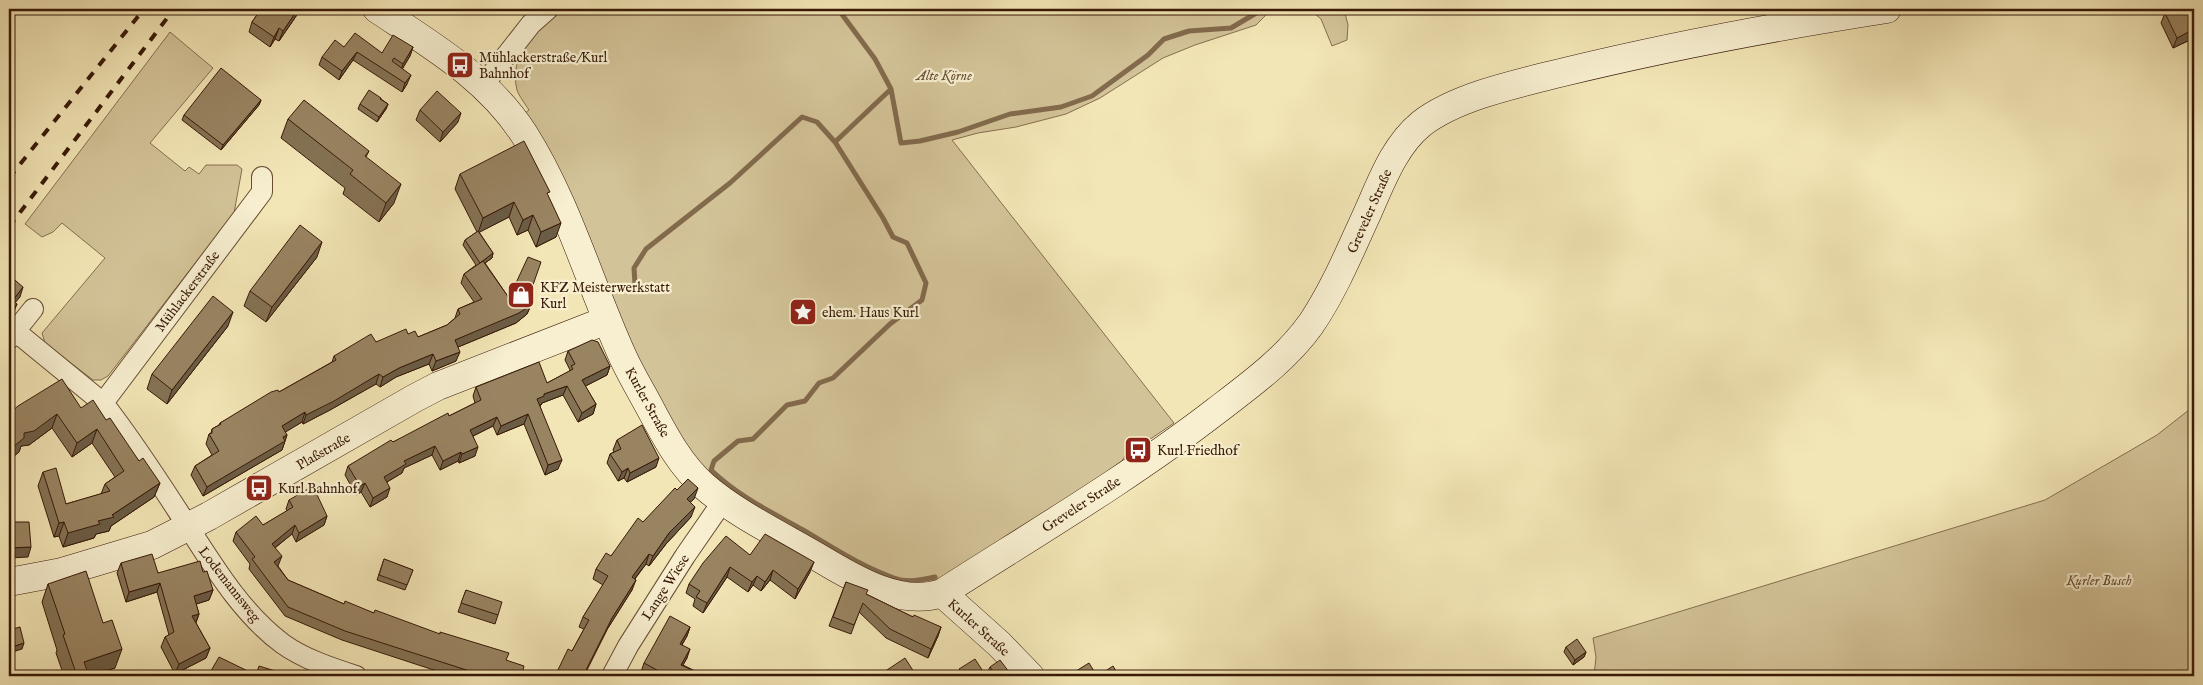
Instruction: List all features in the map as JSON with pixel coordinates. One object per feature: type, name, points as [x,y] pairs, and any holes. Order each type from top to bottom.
[{"type":"street","name":"Kurler Straße","points":[[377,9],[453,60],[484,84],[504,107],[524,135],[566,219],[622,356],[665,436],[686,466],[704,485],[723,501],[823,560],[879,589],[916,598],[928,598],[942,593],[999,644],[1030,676]]},
{"type":"street","points":[[484,84],[531,24],[548,9]]},
{"type":"street","name":"Greveler Straße","points":[[942,593],[1146,462],[1268,372],[1310,325],[1344,267],[1392,160],[1420,125],[1452,105],[1524,82],[1655,50],[1887,9]]},
{"type":"street","name":"Mühlackerstraße","points":[[103,403],[262,192],[262,177]]},
{"type":"street","points":[[33,309],[12,335],[103,403],[188,527]]},
{"type":"street","name":"Plaßstraße","points":[[9,582],[43,577],[87,566],[152,546],[438,386],[607,320]]},
{"type":"street","name":"Lange Wiese","points":[[612,676],[628,646],[685,556],[723,501]]},
{"type":"street","name":"Lodemannsweg","points":[[188,527],[243,604],[260,624],[284,644],[313,661],[356,676]]},
{"type":"green space","name":"Alte Körne","points":[[559,9],[1272,9],[1256,25],[1195,45],[1163,58],[1100,98],[1066,114],[1016,127],[978,133],[952,140],[1174,423],[1125,456],[1119,466],[937,582],[912,586],[889,581],[856,566],[736,495],[717,481],[696,461],[675,432],[619,324],[524,114],[529,110],[517,90],[515,77],[520,54],[533,34]]},
{"type":"green space","points":[[1309,9],[1344,9],[1348,25],[1347,40],[1332,46],[1321,19]]},
{"type":"green space","points":[[170,32],[213,68],[150,143],[185,171],[189,167],[199,174],[206,165],[237,165],[242,169],[234,213],[108,376],[101,380],[93,380],[45,343],[42,333],[105,258],[62,223],[53,232],[42,237],[25,224]]},
{"type":"green space","name":"Kurler Busch","points":[[2194,406],[2194,676],[1594,676],[1596,657],[1593,638],[2045,500],[2157,435]]},
{"type":"building","points":[[261,9],[298,9],[283,31],[279,28],[274,37],[252,22]]},
{"type":"building","points":[[2173,9],[2194,9],[2194,18],[2191,20],[2194,29],[2177,38],[2165,13]]},
{"type":"building","points":[[355,33],[382,53],[393,35],[413,47],[403,64],[394,58],[392,61],[411,75],[405,83],[357,52],[342,71],[322,57],[335,40],[344,47]]},
{"type":"building","points":[[221,68],[261,100],[223,145],[184,115]]},
{"type":"building","points":[[369,90],[388,104],[379,117],[360,104]]},
{"type":"building","points":[[437,91],[461,113],[443,132],[420,110]]},
{"type":"building","points":[[304,100],[369,151],[365,156],[401,184],[386,203],[350,174],[353,170],[288,119]]},
{"type":"building","points":[[524,141],[550,192],[547,193],[561,223],[541,232],[533,215],[523,220],[514,202],[483,218],[460,174]]},
{"type":"building","points":[[300,225],[322,242],[272,307],[250,291]]},
{"type":"building","points":[[478,231],[493,253],[480,263],[465,240]]},
{"type":"building","points":[[528,257],[541,262],[527,302],[531,305],[519,313],[455,340],[460,352],[436,361],[433,354],[383,377],[379,374],[334,401],[306,415],[305,412],[282,426],[287,435],[283,437],[285,441],[207,487],[195,466],[219,451],[209,434],[220,423],[271,392],[278,390],[279,392],[336,360],[334,356],[371,334],[376,342],[406,329],[408,334],[415,331],[418,337],[447,325],[460,314],[458,309],[482,299],[464,274],[483,261],[509,298]]},
{"type":"building","points":[[9,275],[23,287],[13,300],[17,304],[9,314]]},
{"type":"building","points":[[213,296],[233,312],[172,390],[152,374]]},
{"type":"building","points":[[592,340],[598,342],[610,366],[582,380],[596,404],[582,413],[567,386],[544,394],[544,396],[537,399],[562,460],[548,465],[528,414],[501,426],[497,417],[470,430],[478,447],[462,454],[461,452],[443,461],[435,446],[404,461],[406,464],[384,477],[390,488],[373,498],[365,483],[360,486],[348,466],[391,440],[393,442],[448,413],[449,416],[481,400],[476,387],[539,362],[547,383],[573,369],[571,366],[575,364],[568,351]]},
{"type":"building","points":[[62,379],[81,408],[93,400],[106,420],[110,418],[139,461],[143,458],[160,483],[112,515],[114,517],[98,521],[100,524],[68,533],[64,522],[59,523],[43,472],[56,468],[66,504],[110,491],[105,484],[124,471],[97,429],[77,443],[57,414],[34,431],[24,433],[24,438],[9,450],[9,414],[18,406]]},
{"type":"building","points":[[642,425],[659,458],[630,473],[628,468],[622,472],[610,454],[621,449],[617,440]]},
{"type":"building","points":[[688,479],[698,488],[687,499],[695,507],[669,533],[653,556],[649,554],[632,577],[636,580],[612,618],[583,676],[555,676],[568,649],[572,651],[589,620],[583,617],[608,576],[596,569],[606,553],[611,556],[638,518],[643,522],[675,488],[677,490]]},
{"type":"building","points":[[313,486],[327,516],[299,533],[295,525],[272,544],[282,556],[274,562],[288,580],[344,604],[345,601],[374,613],[375,610],[440,634],[440,632],[509,653],[506,660],[524,666],[522,674],[529,676],[485,676],[345,631],[288,607],[252,559],[255,557],[236,532],[256,516],[263,525],[293,507],[289,500]]},
{"type":"building","points":[[9,522],[29,522],[31,547],[9,548]]},
{"type":"building","points":[[765,534],[814,562],[798,589],[773,570],[765,582],[757,576],[752,582],[730,567],[707,603],[696,597],[700,591],[689,584],[703,563],[726,536],[750,555]]},
{"type":"building","points":[[152,554],[158,573],[200,561],[203,572],[207,571],[213,590],[194,596],[199,614],[192,616],[210,648],[179,664],[165,637],[174,632],[160,583],[129,592],[121,563]]},
{"type":"building","points":[[384,559],[413,570],[407,585],[379,575]]},
{"type":"building","points":[[86,571],[103,623],[112,620],[122,649],[84,662],[89,676],[77,676],[48,584]]},
{"type":"building","points":[[846,582],[868,590],[866,594],[913,617],[914,615],[941,627],[931,649],[890,629],[863,603],[854,625],[833,617]]},
{"type":"building","points":[[466,590],[502,602],[498,615],[461,603]]},
{"type":"building","points":[[670,616],[690,627],[680,644],[690,649],[681,665],[705,676],[668,676],[644,663]]},
{"type":"building","points":[[20,627],[24,643],[9,648],[9,630]]},
{"type":"building","points":[[1577,639],[1586,652],[1575,660],[1566,647]]},
{"type":"building","points":[[219,657],[256,675],[259,666],[282,673],[280,676],[208,676]]},
{"type":"building","points":[[905,658],[914,672],[911,676],[878,676]]},
{"type":"building","points":[[975,659],[986,676],[953,676],[961,671],[959,669]]},
{"type":"building","points":[[1000,660],[1012,676],[996,676],[990,667]]},
{"type":"building","points":[[1089,663],[1097,676],[1068,676]]},
{"type":"building","points":[[1113,666],[1119,676],[1098,676]]},
{"type":"waterway","points":[[838,9],[875,59],[891,89],[901,143],[920,141],[958,132],[1010,114],[1061,107],[1092,96],[1148,55],[1164,39],[1189,31],[1231,28],[1263,9]]},
{"type":"waterway","points":[[835,142],[891,89]]},
{"type":"waterway","points":[[635,284],[634,268],[646,249],[730,183],[802,117],[817,122],[835,142],[893,237],[907,243],[926,283],[922,300],[890,324],[833,378],[819,383],[805,401],[787,405],[753,439],[738,441],[714,461],[711,470],[732,488],[755,503],[870,568],[894,578],[909,581],[935,577]]},
{"type":"railway","points":[[9,178],[144,9]]},
{"type":"railway","points":[[9,227],[174,9]]},
{"type":"place","name":"Mühlackerstraße/Kurl Bahnhof","points":[[460,65]]},
{"type":"place","name":"KFZ Meisterwerkstatt Kurl","points":[[521,295]]},
{"type":"place","name":"ehem. Haus Kurl","points":[[803,312]]},
{"type":"place","name":"Kurl Friedhof","points":[[1138,450]]},
{"type":"place","name":"Kurl Bahnhof","points":[[259,488]]}]
